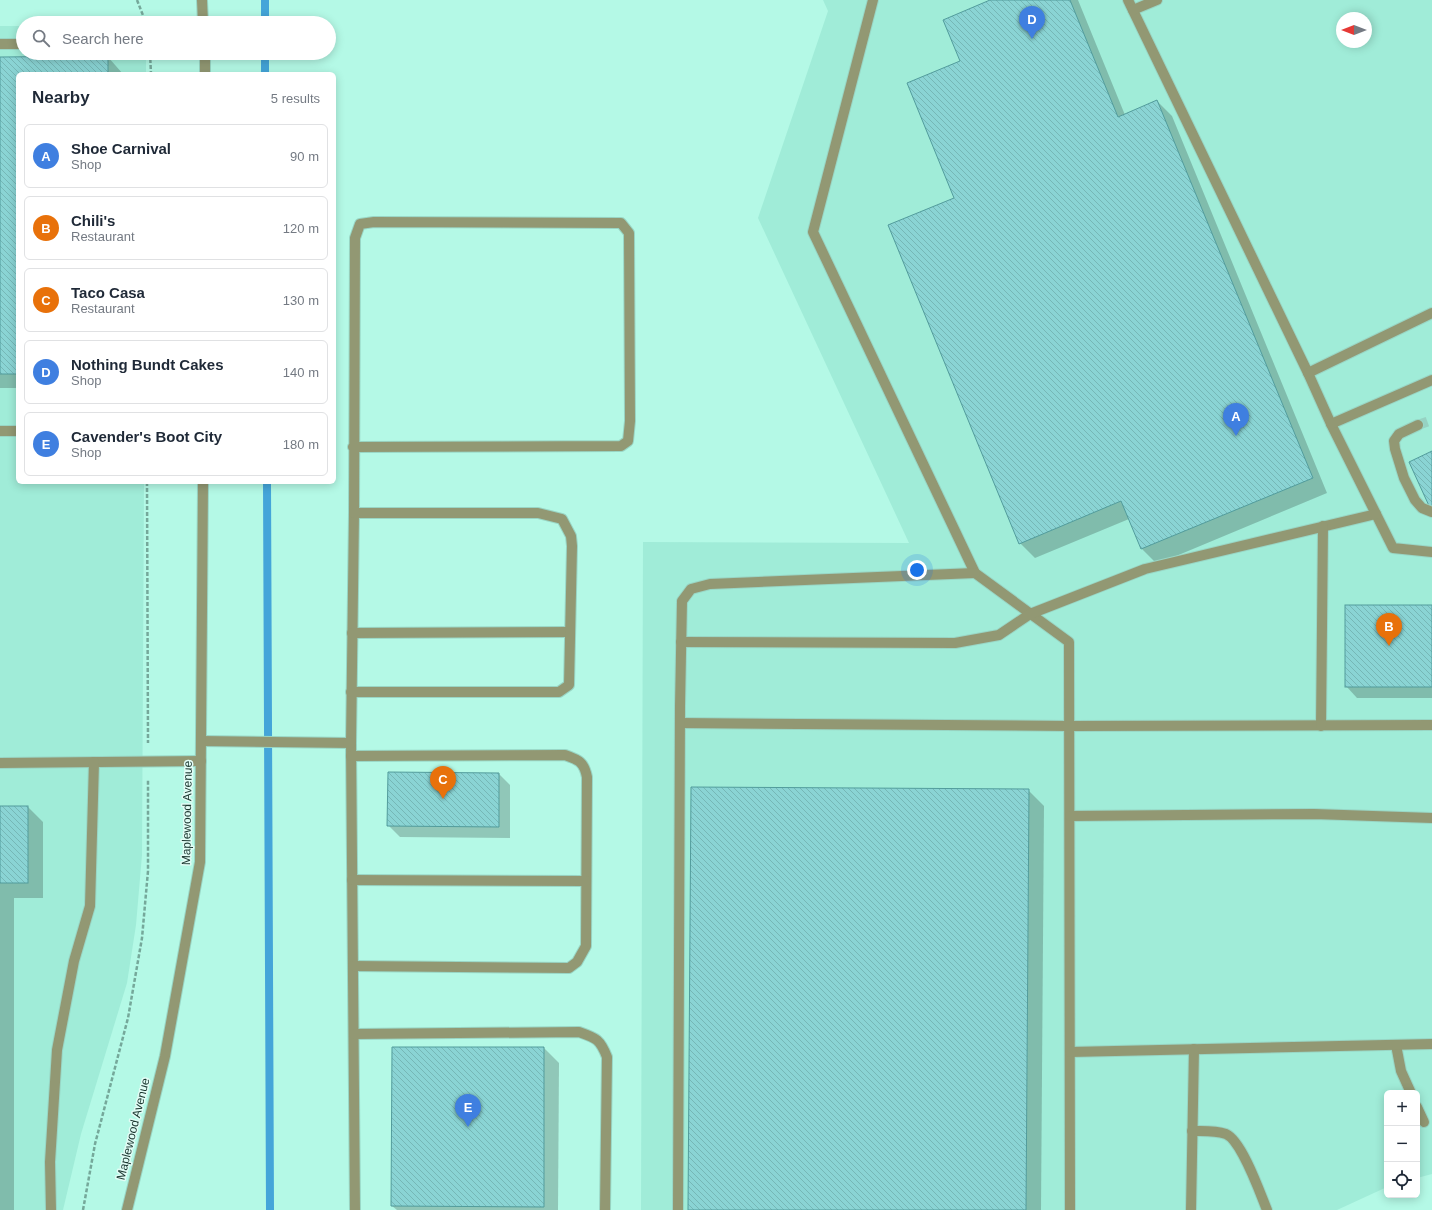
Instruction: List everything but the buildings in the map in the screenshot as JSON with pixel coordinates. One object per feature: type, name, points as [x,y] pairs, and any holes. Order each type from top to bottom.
[{"type":"street","points":[[202,0],[203,16]]},
{"type":"street","points":[[873,0],[813,232],[975,573],[1070,642],[1070,1210]]},
{"type":"street","points":[[1128,0],[1308,373],[1331,424],[1393,548],[1432,552]]},
{"type":"street","points":[[1133,10],[1157,0]]},
{"type":"street","points":[[0,44],[16,44]]},
{"type":"street","points":[[205,60],[205,72]]},
{"type":"street","points":[[353,447],[622,446],[628,441],[630,421],[629,233],[622,223],[374,222],[360,224],[354,238],[353,447],[354,512],[351,756],[355,1210]]},
{"type":"street","points":[[1308,373],[1432,313]]},
{"type":"street","points":[[1331,424],[1432,380]]},
{"type":"street","points":[[1418,425],[1399,434],[1394,441],[1395,449],[1404,478],[1415,500],[1422,508],[1432,512]]},
{"type":"street","points":[[0,431],[16,431]]},
{"type":"street","name":"Maplewood Avenue","points":[[127,1210],[165,1056],[200,862],[203,484]]},
{"type":"street","points":[[351,692],[560,692],[569,685],[572,546],[571,536],[562,519],[538,513],[354,512]]},
{"type":"street","points":[[681,642],[955,642],[999,635],[1030,614],[1145,569],[1376,514]]},
{"type":"street","points":[[1320,726],[1323,526]]},
{"type":"street","points":[[678,1210],[682,601],[691,589],[710,584],[975,573]]},
{"type":"street","points":[[352,633],[570,632]]},
{"type":"street","points":[[680,723],[1070,726],[1432,725]]},
{"type":"street","points":[[201,742],[351,743]]},
{"type":"street","points":[[351,756],[565,755],[579,760],[585,768],[587,777],[586,946],[577,962],[569,968],[353,966]]},
{"type":"street","points":[[0,763],[201,761]]},
{"type":"street","points":[[50,1210],[50,1162],[57,1050],[74,961],[90,906],[94,762]]},
{"type":"street","points":[[1070,816],[1314,814],[1432,818]]},
{"type":"street","points":[[352,880],[586,881]]},
{"type":"street","points":[[354,1034],[579,1032],[594,1038],[602,1045],[607,1057],[605,1210]]},
{"type":"street","points":[[1070,1052],[1432,1044]]},
{"type":"street","points":[[1396,1045],[1401,1071],[1410,1090]]},
{"type":"street","points":[[1191,1210],[1194,1049]]},
{"type":"street","points":[[1420,1113],[1424,1122]]},
{"type":"street","points":[[1192,1131],[1211,1130],[1227,1135],[1230,1138],[1248,1164],[1267,1210]]},
{"type":"path","points":[[137,0],[143,16]]},
{"type":"path","points":[[150,60],[151,72]]},
{"type":"path","points":[[83,1210],[95,1144],[128,1018],[142,938],[148,871],[147,484]]},
{"type":"shaded area","points":[[823,0],[1432,0],[1432,1174],[1420,1177],[1420,1090],[1384,1090],[1384,1188],[1337,1210],[641,1210],[643,542],[909,543],[758,218],[828,11]]},
{"type":"shaded area","points":[[0,26],[16,26],[16,60],[146,60],[146,72],[16,72],[16,484],[144,484],[142,855],[136,925],[127,983],[81,1134],[63,1210],[0,1210]]},
{"type":"waterway","points":[[265,0],[265,16]]},
{"type":"waterway","points":[[265,60],[265,72]]},
{"type":"waterway","points":[[267,484],[270,1210]]},
{"type":"tunnel","points":[[1418,425],[1432,420]]},
{"type":"place","name":"Nothing Bundt Cakes","points":[[1032,39]]},
{"type":"place","name":"Shoe Carnival","points":[[1236,436]]},
{"type":"place","name":"Chili's","points":[[1389,646]]},
{"type":"place","name":"Taco Casa","points":[[443,799]]},
{"type":"place","name":"Cavender's Boot City","points":[[468,1127]]}]
